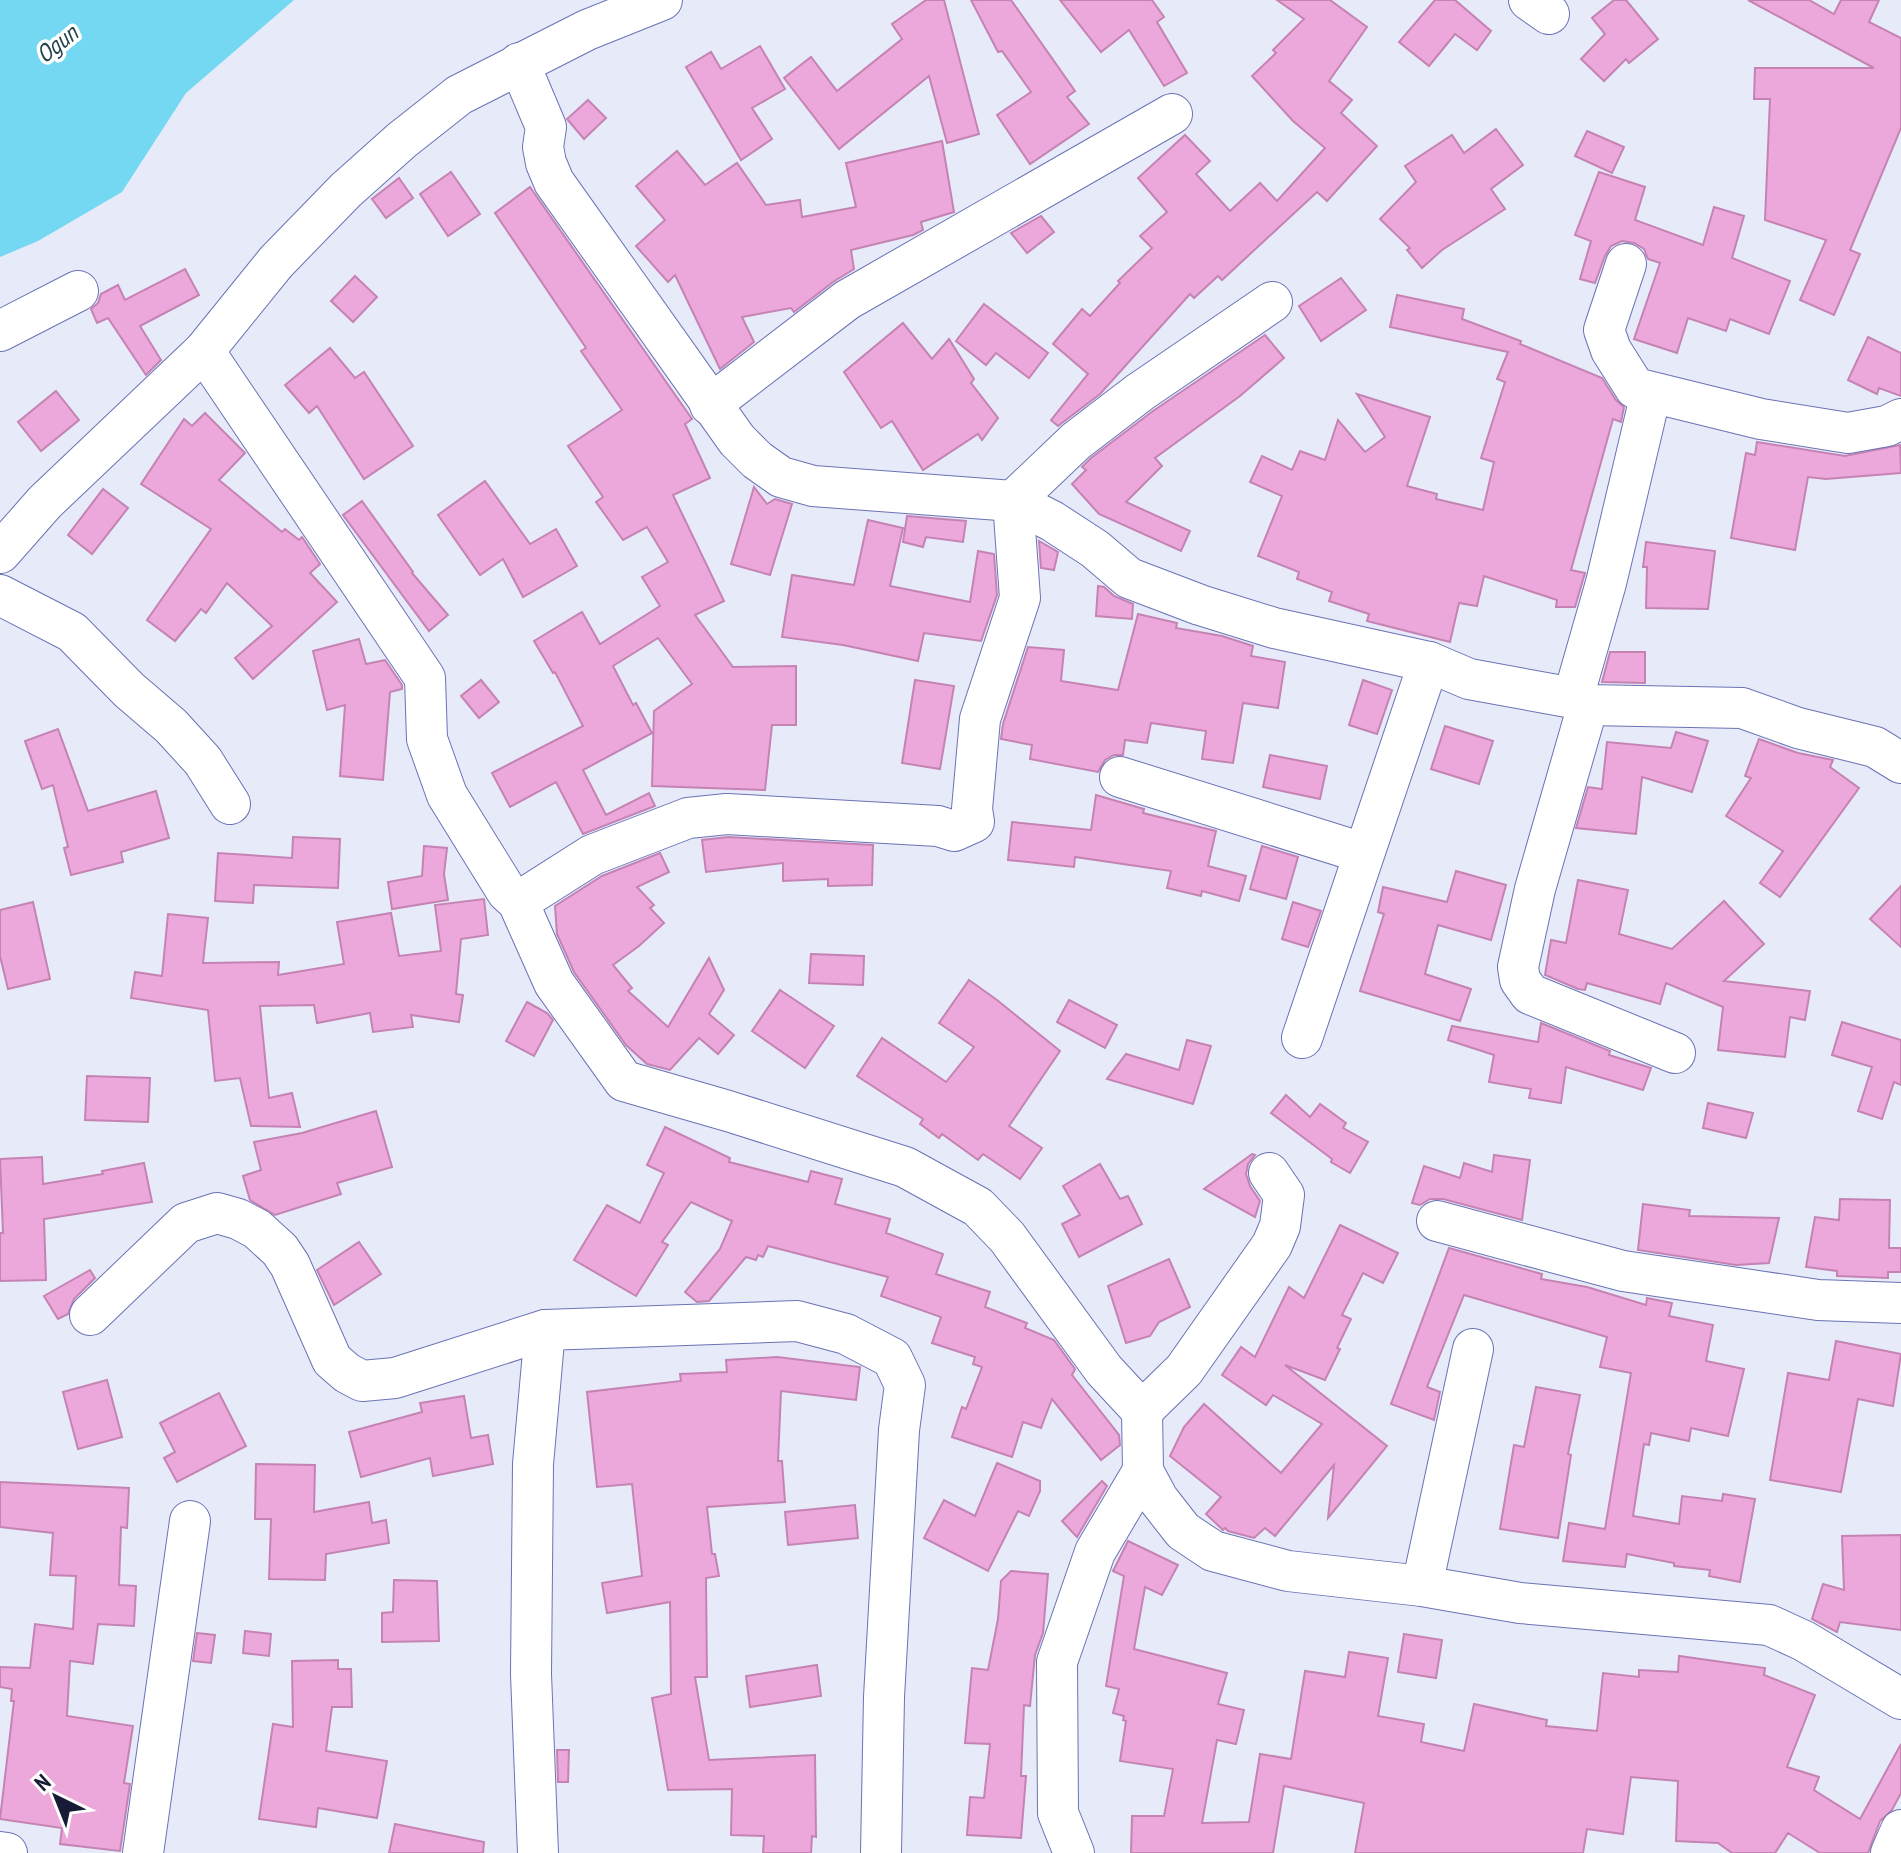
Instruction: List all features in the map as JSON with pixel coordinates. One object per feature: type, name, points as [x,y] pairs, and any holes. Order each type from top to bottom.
[{"type":"street","points":[[0,553],[45,502],[204,351],[276,262],[346,190],[459,95],[587,30],[662,0]]},
{"type":"street","points":[[519,63],[546,127],[543,147],[554,182],[710,405],[747,450],[781,477],[813,486],[1013,501],[1052,521],[1095,549],[1129,578],[1274,628],[1429,662],[1469,679],[1580,701],[1742,708],[1798,728],[1892,747]]},
{"type":"street","points":[[710,405],[847,300],[1172,114]]},
{"type":"street","points":[[1626,264],[1604,330],[1611,350],[1635,388],[1761,419],[1848,433],[1887,426],[1901,419]]},
{"type":"street","points":[[0,331],[78,291]]},
{"type":"street","points":[[1013,501],[1076,441],[1140,392],[1272,302]]},
{"type":"street","points":[[204,351],[425,678],[427,739],[447,795],[507,892],[518,902],[554,983],[624,1081],[905,1167],[978,1207],[1007,1237],[1104,1370],[1142,1411],[1143,1471],[1158,1499],[1183,1531],[1213,1551],[1288,1571],[1422,1586],[1520,1603],[1769,1625],[1804,1641],[1901,1699]]},
{"type":"street","points":[[1651,393],[1518,967],[1520,980],[1530,994],[1675,1053]]},
{"type":"street","points":[[518,902],[592,855],[688,818],[727,814],[816,817],[938,826],[954,831],[974,822],[972,809],[980,719],[1020,598],[1013,501]]},
{"type":"street","points":[[0,595],[72,632],[129,690],[171,726],[203,761],[230,804]]},
{"type":"street","points":[[1302,1038],[1429,662]]},
{"type":"street","points":[[1120,777],[1363,853]]},
{"type":"street","points":[[1142,1411],[1184,1370],[1272,1245],[1280,1226],[1284,1195],[1269,1173]]},
{"type":"street","points":[[90,1315],[186,1223],[217,1213],[257,1229],[280,1250],[290,1265],[332,1360],[362,1381],[395,1378],[545,1330],[797,1321],[846,1334],[892,1358],[905,1385],[899,1430],[884,1697],[881,1853]]},
{"type":"street","points":[[1437,1221],[1623,1271],[1818,1300],[1901,1303]]},
{"type":"street","points":[[538,1853],[531,1674],[533,1494],[545,1330]]},
{"type":"street","points":[[1422,1586],[1473,1349]]},
{"type":"street","points":[[1074,1853],[1058,1813],[1057,1662],[1095,1552],[1143,1471]]},
{"type":"street","points":[[143,1853],[190,1521]]},
{"type":"street","points":[[1891,1853],[1901,1830]]},
{"type":"street","points":[[0,1852],[7,1853]]},
{"type":"water","name":"Ogun","points":[[0,0],[294,0],[186,93],[122,192],[38,241],[0,257]]},
{"type":"building","points":[[926,0],[944,0],[979,134],[947,143],[929,76],[839,149],[784,78],[811,57],[837,91],[902,39],[892,24]]},
{"type":"building","points":[[971,0],[1011,0],[1075,91],[1067,97],[1089,124],[1030,164],[997,115],[1031,92],[1002,51],[998,52]]},
{"type":"building","points":[[1060,0],[1152,0],[1164,17],[1157,22],[1187,73],[1164,86],[1129,30],[1101,52]]},
{"type":"building","points":[[1277,0],[1330,0],[1367,27],[1329,81],[1352,100],[1341,113],[1377,146],[1327,201],[1317,192],[1222,280],[1218,276],[1194,298],[1190,294],[1100,394],[1058,426],[1051,420],[1088,374],[1053,344],[1082,309],[1090,316],[1120,283],[1118,281],[1152,248],[1140,236],[1167,212],[1138,178],[1185,135],[1210,161],[1196,174],[1230,211],[1260,183],[1277,201],[1325,148],[1293,121],[1252,76],[1304,19]]},
{"type":"building","points":[[1435,0],[1455,0],[1491,31],[1477,50],[1455,34],[1429,66],[1399,42]]},
{"type":"building","points":[[1614,0],[1626,0],[1658,39],[1629,63],[1626,59],[1604,81],[1581,59],[1605,34],[1592,18]]},
{"type":"building","points":[[1748,0],[1809,0],[1834,14],[1841,0],[1879,0],[1869,22],[1901,38],[1901,128],[1850,250],[1860,254],[1834,315],[1800,300],[1826,240],[1765,220],[1770,99],[1754,99],[1755,68],[1874,68]]},
{"type":"building","points":[[760,46],[785,89],[752,108],[772,139],[741,160],[686,67],[711,52],[721,69]]},
{"type":"building","points":[[588,100],[606,118],[584,139],[567,119]]},
{"type":"building","points":[[1496,129],[1523,165],[1491,189],[1505,209],[1442,250],[1422,268],[1407,250],[1410,248],[1380,219],[1416,182],[1405,166],[1452,135],[1464,153]]},
{"type":"building","points":[[1587,131],[1624,147],[1612,173],[1575,156]]},
{"type":"building","points":[[942,141],[954,212],[921,222],[923,230],[913,235],[851,250],[854,269],[794,312],[791,308],[742,317],[754,342],[720,369],[675,275],[668,282],[636,246],[665,220],[636,186],[677,151],[705,185],[737,163],[766,205],[800,200],[802,217],[856,207],[846,163]]},
{"type":"building","points":[[451,172],[480,214],[448,236],[420,194]]},
{"type":"building","points":[[1599,172],[1645,187],[1635,220],[1703,245],[1714,207],[1744,216],[1732,258],[1790,281],[1769,334],[1730,319],[1726,331],[1688,318],[1677,353],[1634,339],[1660,263],[1648,259],[1644,249],[1634,243],[1622,241],[1611,246],[1595,283],[1580,279],[1591,241],[1575,235]]},
{"type":"building","points":[[399,178],[413,198],[386,218],[372,199]]},
{"type":"building","points":[[530,187],[692,419],[685,424],[710,478],[673,495],[724,601],[695,615],[733,667],[796,666],[796,725],[772,725],[765,790],[652,786],[654,711],[692,684],[658,638],[613,666],[652,733],[583,770],[606,815],[649,793],[655,806],[583,834],[556,782],[510,807],[492,773],[583,726],[555,672],[534,641],[582,612],[600,644],[660,606],[642,577],[668,562],[647,527],[623,540],[596,502],[603,497],[568,446],[622,410],[581,351],[586,348],[495,213]]},
{"type":"building","points":[[1041,216],[1054,232],[1027,253],[1011,233]]},
{"type":"building","points":[[185,269],[199,295],[140,326],[161,360],[146,375],[108,318],[97,323],[91,309],[98,303],[101,294],[118,285],[125,300]]},
{"type":"building","points":[[355,276],[377,297],[353,322],[331,301]]},
{"type":"building","points":[[1341,278],[1366,310],[1321,341],[1299,306]]},
{"type":"building","points":[[1397,295],[1464,309],[1462,319],[1521,341],[1520,344],[1602,378],[1624,407],[1621,422],[1613,419],[1571,570],[1585,573],[1575,607],[1556,607],[1557,600],[1484,576],[1477,606],[1459,603],[1450,642],[1367,621],[1369,614],[1329,601],[1332,592],[1297,579],[1299,572],[1258,556],[1282,496],[1250,482],[1262,456],[1292,470],[1300,451],[1325,460],[1338,420],[1365,452],[1385,437],[1357,394],[1430,417],[1407,486],[1437,494],[1436,499],[1483,510],[1494,462],[1481,458],[1505,382],[1497,379],[1508,352],[1390,327]]},
{"type":"building","points":[[984,304],[1048,353],[1029,378],[996,353],[986,365],[956,341]]},
{"type":"building","points":[[903,323],[932,359],[949,339],[974,379],[971,383],[998,418],[982,440],[978,434],[923,470],[892,421],[881,428],[844,372]]},
{"type":"building","points":[[1265,335],[1284,358],[1240,396],[1155,458],[1162,466],[1126,502],[1190,531],[1181,551],[1099,514],[1072,484],[1086,470],[1082,467],[1153,411]]},
{"type":"building","points":[[1868,337],[1901,353],[1901,396],[1879,388],[1877,394],[1848,380]]},
{"type":"building","points":[[330,348],[355,378],[364,372],[413,446],[364,479],[317,406],[309,413],[285,385]]},
{"type":"building","points":[[56,391],[79,420],[41,451],[18,422]]},
{"type":"building","points":[[205,413],[245,453],[219,480],[282,532],[285,529],[299,540],[302,537],[320,564],[310,573],[337,602],[253,679],[235,658],[272,626],[227,583],[206,613],[201,609],[175,641],[147,620],[211,529],[141,484],[184,419],[192,426]]},
{"type":"building","points":[[1757,442],[1845,456],[1900,445],[1901,473],[1826,479],[1808,477],[1795,550],[1731,538],[1746,453],[1755,455]]},
{"type":"building","points":[[485,481],[530,544],[556,529],[577,566],[523,597],[503,559],[480,575],[438,515]]},
{"type":"building","points":[[754,487],[767,504],[775,499],[792,504],[770,575],[731,564]]},
{"type":"building","points":[[103,489],[128,508],[92,554],[68,535]]},
{"type":"building","points":[[362,501],[412,573],[448,615],[429,631],[343,515]]},
{"type":"building","points":[[907,516],[966,521],[963,542],[926,537],[923,547],[903,542]]},
{"type":"building","points":[[868,520],[903,528],[890,586],[970,602],[978,551],[994,554],[997,595],[981,641],[924,633],[918,661],[843,645],[782,637],[792,575],[854,585]]},
{"type":"building","points":[[1039,541],[1058,552],[1054,570],[1041,568]]},
{"type":"building","points":[[1646,542],[1715,551],[1708,609],[1646,608],[1647,567],[1643,567]]},
{"type":"building","points":[[1098,586],[1133,604],[1132,619],[1096,616]]},
{"type":"building","points":[[1138,614],[1177,623],[1176,628],[1222,636],[1253,646],[1251,656],[1285,662],[1278,708],[1243,703],[1233,763],[1202,759],[1206,731],[1151,723],[1147,743],[1125,740],[1123,755],[1114,755],[1105,760],[1098,772],[1030,759],[1032,745],[1001,739],[1028,647],[1064,650],[1061,681],[1118,690]]},
{"type":"building","points":[[359,639],[366,664],[385,660],[402,685],[402,689],[390,692],[383,780],[340,776],[345,705],[327,710],[313,651]]},
{"type":"building","points":[[1610,652],[1645,652],[1645,683],[1602,682]]},
{"type":"building","points":[[481,680],[499,702],[479,718],[461,696]]},
{"type":"building","points":[[915,680],[954,686],[940,769],[902,763]]},
{"type":"building","points":[[1363,680],[1392,690],[1377,734],[1349,725]]},
{"type":"building","points":[[1445,726],[1493,741],[1479,784],[1431,769]]},
{"type":"building","points":[[58,729],[88,811],[156,791],[169,838],[121,852],[123,862],[71,875],[64,848],[68,847],[53,785],[42,789],[25,741]]},
{"type":"building","points":[[1676,732],[1708,741],[1692,792],[1642,777],[1636,834],[1576,828],[1588,787],[1602,789],[1607,742],[1671,748]]},
{"type":"building","points":[[1759,739],[1798,753],[1833,760],[1830,767],[1859,788],[1780,897],[1760,883],[1783,851],[1726,816],[1751,778],[1745,776]]},
{"type":"building","points":[[1270,755],[1327,766],[1320,799],[1263,787]]},
{"type":"building","points":[[1096,795],[1144,809],[1143,813],[1216,831],[1208,866],[1246,876],[1239,901],[1202,891],[1201,896],[1167,888],[1171,871],[1075,857],[1074,867],[1008,860],[1012,822],[1091,830]]},
{"type":"building","points":[[293,837],[340,839],[338,888],[254,885],[253,903],[215,901],[218,853],[292,858]]},
{"type":"building","points":[[728,837],[873,845],[872,885],[828,886],[828,879],[783,881],[783,863],[706,872],[702,840]]},
{"type":"building","points":[[424,846],[447,848],[444,874],[448,900],[392,909],[388,882],[422,876]]},
{"type":"building","points":[[1262,846],[1298,857],[1286,899],[1250,889]]},
{"type":"building","points":[[660,853],[669,872],[637,887],[654,905],[650,908],[664,923],[613,965],[632,988],[628,991],[668,1027],[709,958],[724,990],[709,1014],[734,1035],[718,1054],[699,1038],[670,1070],[647,1064],[626,1045],[574,972],[557,934],[555,906],[602,876]]},
{"type":"building","points":[[1456,871],[1506,885],[1491,940],[1438,925],[1425,974],[1471,989],[1460,1021],[1360,991],[1384,914],[1378,912],[1383,887],[1447,902]]},
{"type":"building","points":[[1578,880],[1628,890],[1619,934],[1672,949],[1724,901],[1764,944],[1724,981],[1810,991],[1805,1020],[1790,1017],[1785,1057],[1718,1050],[1723,1007],[1666,983],[1660,1004],[1587,983],[1585,990],[1578,989],[1545,975],[1551,940],[1566,943]]},
{"type":"building","points":[[1901,886],[1901,947],[1870,919]]},
{"type":"building","points":[[484,899],[488,935],[461,939],[456,994],[463,995],[459,1022],[411,1015],[413,1027],[373,1032],[370,1013],[317,1023],[314,1005],[260,1006],[269,1098],[292,1093],[300,1127],[251,1126],[240,1078],[215,1081],[208,1010],[131,998],[135,972],[162,976],[168,914],[208,918],[203,963],[279,962],[278,975],[344,964],[337,922],[391,913],[399,956],[441,951],[435,905]]},
{"type":"building","points":[[33,902],[50,979],[8,989],[0,956],[0,910]]},
{"type":"building","points":[[1293,902],[1321,911],[1308,947],[1282,939]]},
{"type":"building","points":[[811,954],[864,956],[863,985],[809,983]]},
{"type":"building","points":[[969,980],[1060,1051],[1009,1126],[1042,1148],[1020,1179],[983,1154],[978,1160],[942,1134],[939,1138],[920,1124],[923,1119],[857,1076],[882,1038],[946,1082],[974,1047],[939,1023]]},
{"type":"building","points":[[780,990],[834,1026],[805,1068],[752,1031]]},
{"type":"building","points":[[1069,1000],[1117,1025],[1105,1048],[1057,1022]]},
{"type":"building","points":[[527,1002],[553,1020],[534,1056],[506,1041]]},
{"type":"building","points":[[1842,1022],[1901,1040],[1901,1085],[1894,1082],[1882,1119],[1858,1111],[1872,1067],[1832,1055]]},
{"type":"building","points":[[1541,1023],[1610,1051],[1609,1055],[1651,1068],[1643,1090],[1566,1067],[1561,1103],[1529,1098],[1531,1089],[1489,1082],[1494,1055],[1448,1040],[1452,1026],[1538,1042]]},
{"type":"building","points":[[1187,1040],[1211,1046],[1193,1104],[1107,1079],[1126,1054],[1179,1070]]},
{"type":"building","points":[[87,1076],[150,1078],[148,1122],[85,1120]]},
{"type":"building","points":[[1286,1095],[1310,1117],[1320,1104],[1346,1123],[1343,1128],[1368,1142],[1350,1173],[1331,1162],[1332,1159],[1271,1113]]},
{"type":"building","points":[[1708,1103],[1753,1113],[1746,1138],[1703,1128]]},
{"type":"building","points":[[376,1111],[392,1167],[337,1183],[341,1194],[275,1215],[250,1200],[243,1176],[261,1170],[254,1142],[302,1133]]},
{"type":"building","points":[[665,1127],[730,1158],[729,1162],[808,1182],[811,1171],[842,1179],[835,1204],[890,1219],[886,1233],[943,1254],[936,1274],[990,1292],[985,1307],[1027,1323],[1025,1328],[1054,1340],[1075,1369],[1072,1375],[1119,1435],[1120,1445],[1101,1460],[1052,1399],[1041,1428],[1023,1422],[1012,1457],[952,1437],[962,1407],[966,1409],[982,1367],[973,1364],[975,1357],[932,1343],[941,1317],[881,1296],[888,1277],[768,1246],[763,1257],[758,1255],[756,1260],[746,1257],[709,1301],[697,1302],[685,1292],[720,1249],[732,1221],[691,1202],[662,1242],[668,1245],[636,1296],[574,1260],[607,1205],[640,1223],[664,1173],[647,1165]]},
{"type":"building","points":[[1252,1154],[1255,1155],[1248,1164],[1246,1174],[1260,1201],[1255,1217],[1204,1189]]},
{"type":"building","points":[[1494,1155],[1530,1160],[1522,1220],[1443,1199],[1430,1199],[1420,1205],[1412,1203],[1424,1166],[1460,1178],[1464,1163],[1492,1172]]},
{"type":"building","points":[[42,1157],[43,1184],[103,1174],[102,1171],[144,1163],[152,1202],[44,1219],[46,1280],[0,1281],[0,1233],[3,1233],[0,1159]]},
{"type":"building","points":[[1100,1164],[1120,1199],[1128,1196],[1142,1224],[1079,1257],[1062,1224],[1080,1215],[1063,1186]]},
{"type":"building","points":[[1840,1199],[1890,1200],[1889,1248],[1901,1248],[1901,1272],[1888,1272],[1888,1278],[1837,1276],[1837,1271],[1806,1267],[1815,1217],[1839,1220]]},
{"type":"building","points":[[1643,1204],[1690,1210],[1689,1216],[1779,1218],[1769,1263],[1736,1265],[1638,1250]]},
{"type":"building","points":[[1340,1225],[1398,1253],[1383,1283],[1363,1273],[1342,1315],[1351,1319],[1325,1380],[1285,1365],[1387,1446],[1328,1518],[1334,1465],[1275,1536],[1265,1528],[1254,1538],[1225,1528],[1223,1530],[1206,1514],[1221,1497],[1170,1456],[1184,1427],[1204,1404],[1281,1473],[1322,1424],[1273,1395],[1266,1405],[1222,1375],[1241,1347],[1255,1357],[1289,1287],[1304,1298]]},
{"type":"building","points":[[359,1242],[381,1274],[334,1305],[317,1270]]},
{"type":"building","points":[[1449,1248],[1542,1274],[1541,1279],[1587,1287],[1646,1305],[1647,1298],[1672,1303],[1669,1316],[1713,1325],[1706,1361],[1744,1369],[1728,1436],[1691,1428],[1689,1441],[1651,1433],[1649,1445],[1644,1444],[1633,1516],[1679,1524],[1682,1496],[1722,1501],[1723,1494],[1755,1499],[1740,1582],[1709,1576],[1710,1570],[1674,1566],[1674,1563],[1627,1554],[1625,1567],[1563,1561],[1569,1523],[1605,1529],[1631,1373],[1600,1367],[1607,1337],[1464,1295],[1427,1387],[1440,1392],[1434,1420],[1391,1404]]},
{"type":"building","points":[[1169,1259],[1190,1307],[1159,1322],[1150,1336],[1126,1343],[1108,1286]]},
{"type":"building","points":[[90,1270],[95,1278],[74,1299],[68,1314],[58,1319],[44,1296]]},
{"type":"building","points":[[1836,1341],[1901,1354],[1893,1406],[1858,1399],[1841,1492],[1770,1480],[1788,1373],[1829,1380]]},
{"type":"building","points":[[777,1357],[860,1367],[856,1400],[781,1391],[778,1461],[782,1461],[785,1502],[707,1507],[712,1554],[715,1554],[719,1576],[706,1578],[707,1677],[695,1677],[709,1760],[815,1755],[816,1837],[812,1836],[811,1853],[763,1853],[764,1836],[731,1835],[732,1789],[668,1790],[652,1698],[671,1694],[670,1602],[607,1613],[602,1583],[642,1576],[632,1484],[597,1487],[587,1392],[681,1381],[680,1374],[727,1372],[726,1360]]},
{"type":"building","points":[[107,1380],[122,1437],[78,1449],[63,1392]]},
{"type":"building","points":[[1536,1387],[1580,1395],[1568,1454],[1571,1455],[1558,1538],[1500,1529],[1514,1445],[1524,1447]]},
{"type":"building","points":[[219,1393],[246,1446],[177,1482],[164,1458],[175,1452],[160,1423]]},
{"type":"building","points":[[464,1396],[471,1438],[488,1435],[493,1464],[433,1476],[430,1458],[361,1477],[349,1432],[422,1412],[420,1403]]},
{"type":"building","points":[[997,1463],[1040,1481],[1040,1491],[1029,1516],[1018,1511],[988,1571],[924,1538],[944,1500],[975,1516]]},
{"type":"building","points":[[256,1464],[315,1465],[314,1512],[369,1502],[372,1523],[386,1520],[389,1543],[326,1554],[325,1580],[269,1579],[271,1519],[255,1519]]},
{"type":"building","points":[[1102,1481],[1107,1486],[1077,1537],[1062,1521]]},
{"type":"building","points":[[0,1482],[129,1488],[127,1528],[121,1527],[119,1585],[136,1586],[134,1626],[98,1624],[93,1664],[70,1661],[67,1716],[133,1726],[124,1783],[130,1784],[120,1851],[60,1844],[62,1828],[0,1819],[14,1701],[11,1701],[12,1689],[0,1687],[0,1667],[30,1668],[35,1624],[73,1629],[76,1576],[50,1575],[53,1533],[0,1527]]},
{"type":"building","points":[[855,1505],[858,1538],[788,1545],[785,1512]]},
{"type":"building","points":[[1901,1535],[1901,1630],[1840,1622],[1837,1632],[1812,1619],[1823,1584],[1844,1590],[1842,1536]]},
{"type":"building","points":[[1128,1541],[1178,1565],[1162,1595],[1145,1587],[1134,1649],[1227,1673],[1218,1704],[1244,1710],[1236,1744],[1217,1740],[1202,1823],[1249,1822],[1260,1754],[1291,1759],[1305,1671],[1345,1677],[1349,1652],[1388,1658],[1378,1716],[1424,1724],[1421,1742],[1464,1751],[1474,1704],[1547,1720],[1546,1726],[1597,1731],[1603,1673],[1639,1677],[1639,1670],[1678,1672],[1679,1656],[1765,1668],[1764,1675],[1815,1695],[1787,1767],[1819,1777],[1814,1790],[1860,1819],[1901,1744],[1901,1793],[1892,1810],[1880,1821],[1868,1853],[1820,1853],[1788,1833],[1775,1853],[1732,1853],[1718,1843],[1676,1841],[1678,1781],[1631,1777],[1623,1834],[1587,1829],[1583,1853],[1355,1853],[1364,1803],[1284,1786],[1273,1853],[1131,1853],[1132,1816],[1164,1816],[1173,1769],[1120,1761],[1126,1721],[1123,1720],[1124,1716],[1113,1713],[1119,1689],[1106,1686],[1124,1576],[1113,1571]]},
{"type":"building","points":[[1011,1571],[1048,1574],[1043,1633],[1035,1655],[1030,1706],[1024,1705],[1021,1776],[1026,1776],[1021,1838],[967,1835],[970,1797],[984,1798],[990,1744],[965,1743],[972,1668],[988,1670],[998,1619],[1001,1581]]},
{"type":"building","points":[[394,1580],[437,1581],[439,1641],[382,1642],[382,1613],[393,1612]]},
{"type":"building","points":[[245,1631],[271,1634],[269,1656],[243,1653]]},
{"type":"building","points":[[197,1633],[215,1635],[211,1663],[193,1661]]},
{"type":"building","points":[[1404,1634],[1442,1640],[1436,1678],[1398,1672]]},
{"type":"building","points":[[338,1660],[338,1669],[351,1669],[352,1707],[332,1707],[326,1751],[387,1761],[377,1818],[318,1808],[316,1827],[259,1819],[273,1724],[293,1727],[292,1661]]},
{"type":"building","points":[[817,1665],[821,1696],[750,1707],[746,1676]]},
{"type":"building","points":[[557,1750],[569,1750],[568,1782],[558,1782]]},
{"type":"building","points":[[395,1824],[484,1842],[483,1853],[389,1853]]}]
